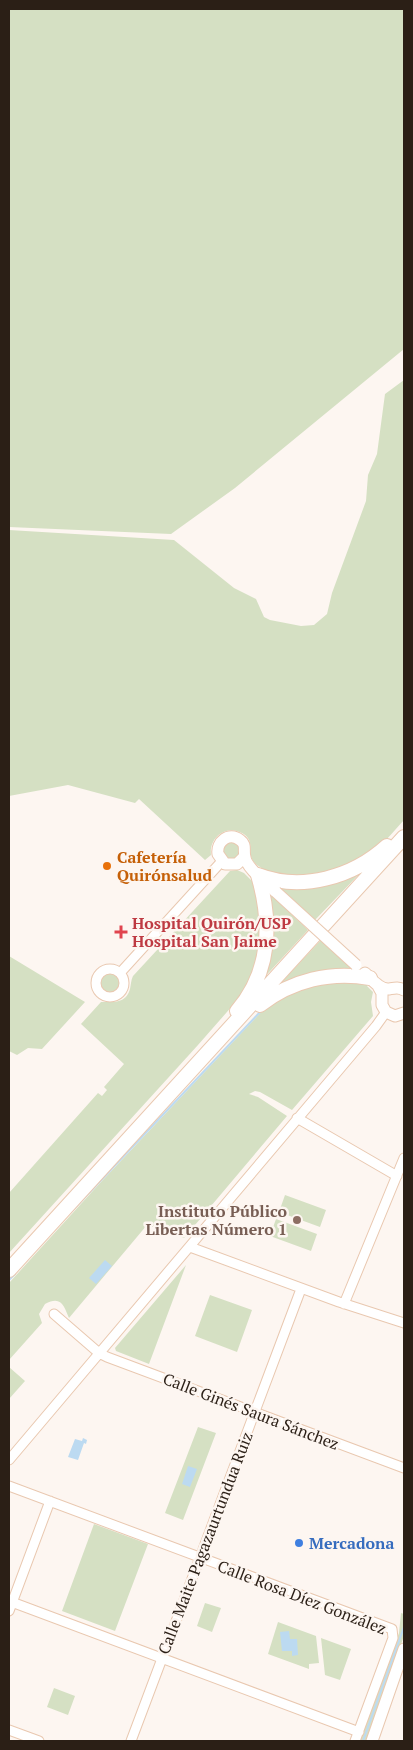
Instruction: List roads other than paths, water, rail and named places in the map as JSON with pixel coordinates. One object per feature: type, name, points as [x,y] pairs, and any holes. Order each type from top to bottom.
[{"type":"highway","points":[[247,865],[280,880],[304,882],[329,879],[355,869],[370,860],[404,828]]},
{"type":"highway","points":[[9,1270],[404,837]]},
{"type":"highway","points":[[111,1158],[122,1142],[242,1006],[253,987],[266,949],[267,921],[265,898],[247,865]]},
{"type":"highway","points":[[111,1158],[256,1009],[270,998],[281,991],[312,979],[345,975],[373,981]]},
{"type":"main road","points":[[247,865],[229,865],[222,861],[218,854],[220,842],[226,837],[234,837],[242,841],[245,848],[247,865],[385,992]]},
{"type":"main road","points":[[385,992],[397,987],[404,990]]},
{"type":"main road","points":[[385,992],[382,1005],[386,1012],[395,1016],[404,1013]]},
{"type":"main road","points":[[375,1740],[404,1650]]},
{"type":"street","points":[[120,973],[222,861]]},
{"type":"street","points":[[9,1460],[386,1012]]},
{"type":"street","points":[[297,1118],[397,1176]]},
{"type":"street","points":[[344,1304],[404,1158]]},
{"type":"street","points":[[190,1247],[344,1304],[404,1323]]},
{"type":"street","name":"Calle Maite Pagazaurtundua Ruiz","points":[[131,1741],[301,1288]]},
{"type":"street","name":"Calle Ginés Saura Sánchez","points":[[54,1314],[99,1353],[404,1468]]},
{"type":"street","name":"Calle Rosa Díez González","points":[[9,1486],[392,1629],[393,1638],[359,1732]]},
{"type":"street","points":[[50,1501],[10,1604],[162,1658],[359,1732],[356,1741]]},
{"type":"street","points":[[9,1730],[39,1741]]},
{"type":"water","points":[[105,1260],[112,1266],[96,1284],[89,1278]]},
{"type":"water","points":[[83,1438],[87,1440],[86,1444],[84,1443],[78,1460],[68,1457],[75,1439],[82,1441]]},
{"type":"water","points":[[188,1466],[197,1469],[190,1487],[182,1484]]},
{"type":"water","points":[[289,1631],[290,1639],[297,1639],[298,1655],[292,1656],[292,1651],[282,1651],[280,1632]]},
{"type":"waterway","points":[[70,1213],[261,1011]]},
{"type":"waterway","points":[[9,1280],[15,1274]]},
{"type":"waterway","points":[[363,1741],[404,1627]]},
{"type":"place","name":"Cafetería Quirónsalud","points":[[107,866]]},
{"type":"place","name":"Hospital Quirón/USP Hospital San Jaime","points":[[121,932]]},
{"type":"place","name":"Instituto Público Libertas Número 1","points":[[297,1220]]},
{"type":"place","name":"Mercadona","points":[[299,1543]]}]
